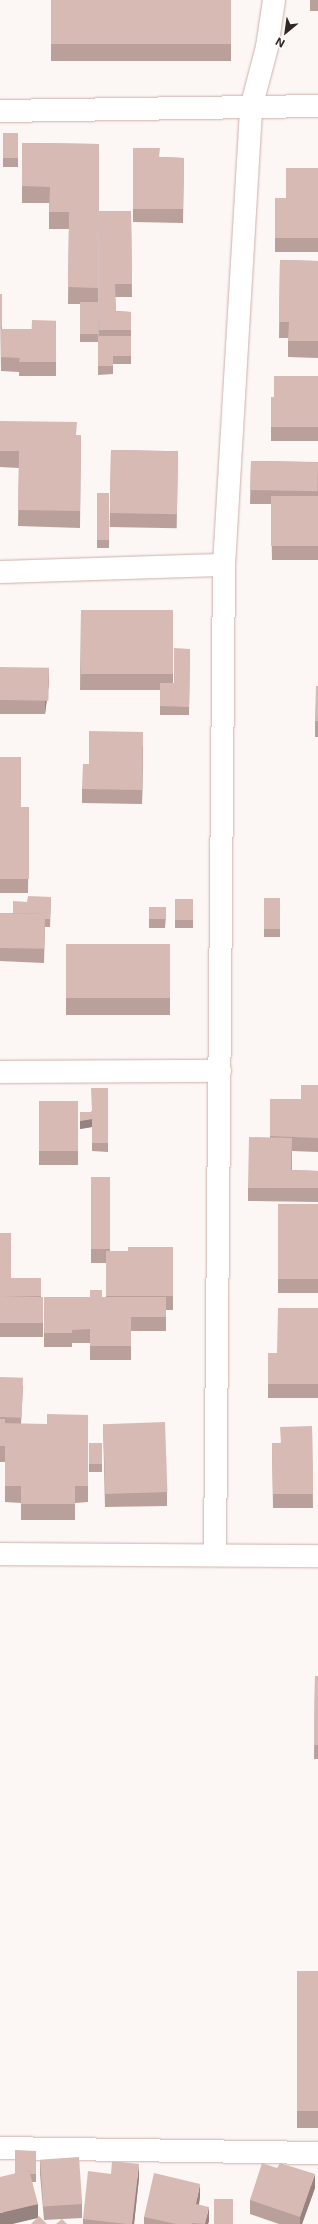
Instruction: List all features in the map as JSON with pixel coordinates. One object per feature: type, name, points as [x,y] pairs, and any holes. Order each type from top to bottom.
[{"type":"street","points":[[215,1555],[224,565],[251,108],[267,47],[274,0]]},
{"type":"street","points":[[0,111],[318,106]]},
{"type":"street","points":[[0,572],[224,565]]},
{"type":"street","points":[[0,1072],[220,1071]]},
{"type":"street","points":[[0,1554],[318,1556]]},
{"type":"street","points":[[0,2148],[318,2153]]},
{"type":"building","points":[[51,0],[231,0],[231,44],[51,44]]},
{"type":"building","points":[[3,133],[18,133],[18,158],[3,158]]},
{"type":"building","points":[[22,143],[99,144],[98,288],[68,287],[69,212],[49,212],[50,187],[22,186]]},
{"type":"building","points":[[133,148],[160,148],[159,157],[184,158],[183,209],[133,209]]},
{"type":"building","points":[[286,168],[318,168],[318,238],[275,238],[275,198],[286,198]]},
{"type":"building","points":[[99,211],[131,211],[132,284],[115,284],[116,311],[131,312],[131,330],[99,330]]},
{"type":"building","points":[[280,260],[318,261],[318,341],[288,341],[289,322],[279,322]]},
{"type":"building","points":[[0,294],[2,294],[2,327],[0,327]]},
{"type":"building","points":[[80,302],[98,302],[98,334],[80,334]]},
{"type":"building","points":[[32,320],[56,321],[56,330],[32,329]]},
{"type":"building","points":[[1,329],[56,329],[56,362],[19,362],[20,358],[1,357]]},
{"type":"building","points":[[98,336],[131,336],[131,356],[113,356],[113,366],[98,366]]},
{"type":"building","points":[[274,376],[318,376],[318,427],[271,427],[271,397],[274,397]]},
{"type":"building","points":[[0,421],[77,422],[76,435],[81,435],[80,511],[18,510],[19,451],[0,451]]},
{"type":"building","points":[[111,450],[178,451],[177,514],[110,513]]},
{"type":"building","points":[[251,461],[318,462],[317,491],[250,490]]},
{"type":"building","points":[[97,493],[109,493],[109,540],[97,540]]},
{"type":"building","points":[[271,496],[318,496],[318,546],[271,546]]},
{"type":"building","points":[[81,610],[173,610],[173,674],[81,674]]},
{"type":"building","points":[[174,648],[190,649],[189,707],[160,706],[160,683],[174,683]]},
{"type":"building","points":[[0,667],[49,668],[48,701],[0,700]]},
{"type":"building","points":[[316,686],[318,686],[318,721],[315,721]]},
{"type":"building","points":[[89,731],[143,732],[142,790],[82,789],[83,764],[89,764]]},
{"type":"building","points":[[0,757],[21,757],[21,807],[0,807]]},
{"type":"building","points":[[0,807],[29,807],[29,879],[0,879]]},
{"type":"building","points":[[28,896],[51,897],[50,919],[45,919],[45,914],[13,913],[13,901],[27,902]]},
{"type":"building","points":[[264,898],[280,898],[280,929],[264,929]]},
{"type":"building","points":[[175,899],[193,899],[193,920],[175,920]]},
{"type":"building","points":[[149,907],[166,907],[166,919],[149,919]]},
{"type":"building","points":[[0,913],[45,914],[44,949],[0,948]]},
{"type":"building","points":[[66,944],[170,944],[170,998],[66,998]]},
{"type":"building","points":[[301,1085],[318,1085],[318,1138],[270,1136],[270,1099],[301,1099]]},
{"type":"building","points":[[91,1088],[108,1088],[108,1143],[92,1143],[92,1119],[80,1121],[80,1112],[92,1112]]},
{"type":"building","points":[[39,1101],[78,1101],[78,1151],[39,1151]]},
{"type":"building","points":[[249,1137],[292,1138],[291,1170],[318,1171],[318,1188],[248,1188]]},
{"type":"building","points":[[91,1177],[110,1177],[110,1249],[91,1249]]},
{"type":"building","points":[[278,1204],[318,1204],[318,1279],[278,1279]]},
{"type":"building","points":[[0,1233],[11,1233],[11,1278],[41,1278],[41,1296],[0,1297]]},
{"type":"building","points":[[128,1247],[173,1247],[173,1296],[106,1296],[106,1251],[128,1251]]},
{"type":"building","points":[[90,1290],[102,1290],[102,1297],[90,1297]]},
{"type":"building","points":[[0,1297],[43,1297],[43,1323],[0,1323]]},
{"type":"building","points":[[44,1297],[166,1297],[166,1317],[131,1317],[131,1346],[90,1346],[90,1329],[72,1330],[72,1333],[44,1333]]},
{"type":"building","points":[[278,1308],[318,1308],[318,1384],[268,1384],[268,1353],[277,1353]]},
{"type":"building","points":[[0,1377],[23,1378],[22,1418],[0,1417]]},
{"type":"building","points":[[47,1414],[88,1415],[88,1486],[75,1486],[75,1504],[21,1504],[21,1486],[5,1486],[5,1446],[0,1446],[0,1423],[47,1424]]},
{"type":"building","points":[[0,1419],[5,1419],[5,1423],[0,1423]]},
{"type":"building","points":[[165,1422],[167,1492],[105,1494],[103,1424]]},
{"type":"building","points":[[312,1426],[313,1494],[273,1494],[272,1443],[281,1443],[280,1427]]},
{"type":"building","points":[[89,1443],[102,1443],[102,1464],[89,1464]]},
{"type":"building","points":[[315,1676],[318,1676],[318,1745],[314,1745]]},
{"type":"building","points":[[297,1971],[318,1971],[318,2111],[297,2111]]},
{"type":"building","points":[[15,2150],[36,2151],[36,2174],[30,2174],[29,2170],[15,2174]]},
{"type":"building","points":[[79,2157],[82,2204],[43,2207],[40,2160]]},
{"type":"building","points":[[112,2161],[139,2164],[132,2224],[83,2219],[88,2171],[111,2174]]},
{"type":"building","points":[[262,2163],[277,2168],[280,2163],[315,2174],[300,2217],[250,2200]]},
{"type":"building","points":[[29,2170],[38,2204],[0,2213],[0,2177]]},
{"type":"building","points":[[154,2173],[200,2184],[196,2204],[209,2207],[205,2224],[176,2224],[144,2217]]},
{"type":"building","points":[[214,2199],[233,2199],[233,2224],[214,2224]]},
{"type":"building","points":[[39,2216],[47,2224],[31,2224]]},
{"type":"building","points":[[62,2219],[67,2224],[56,2224]]}]
